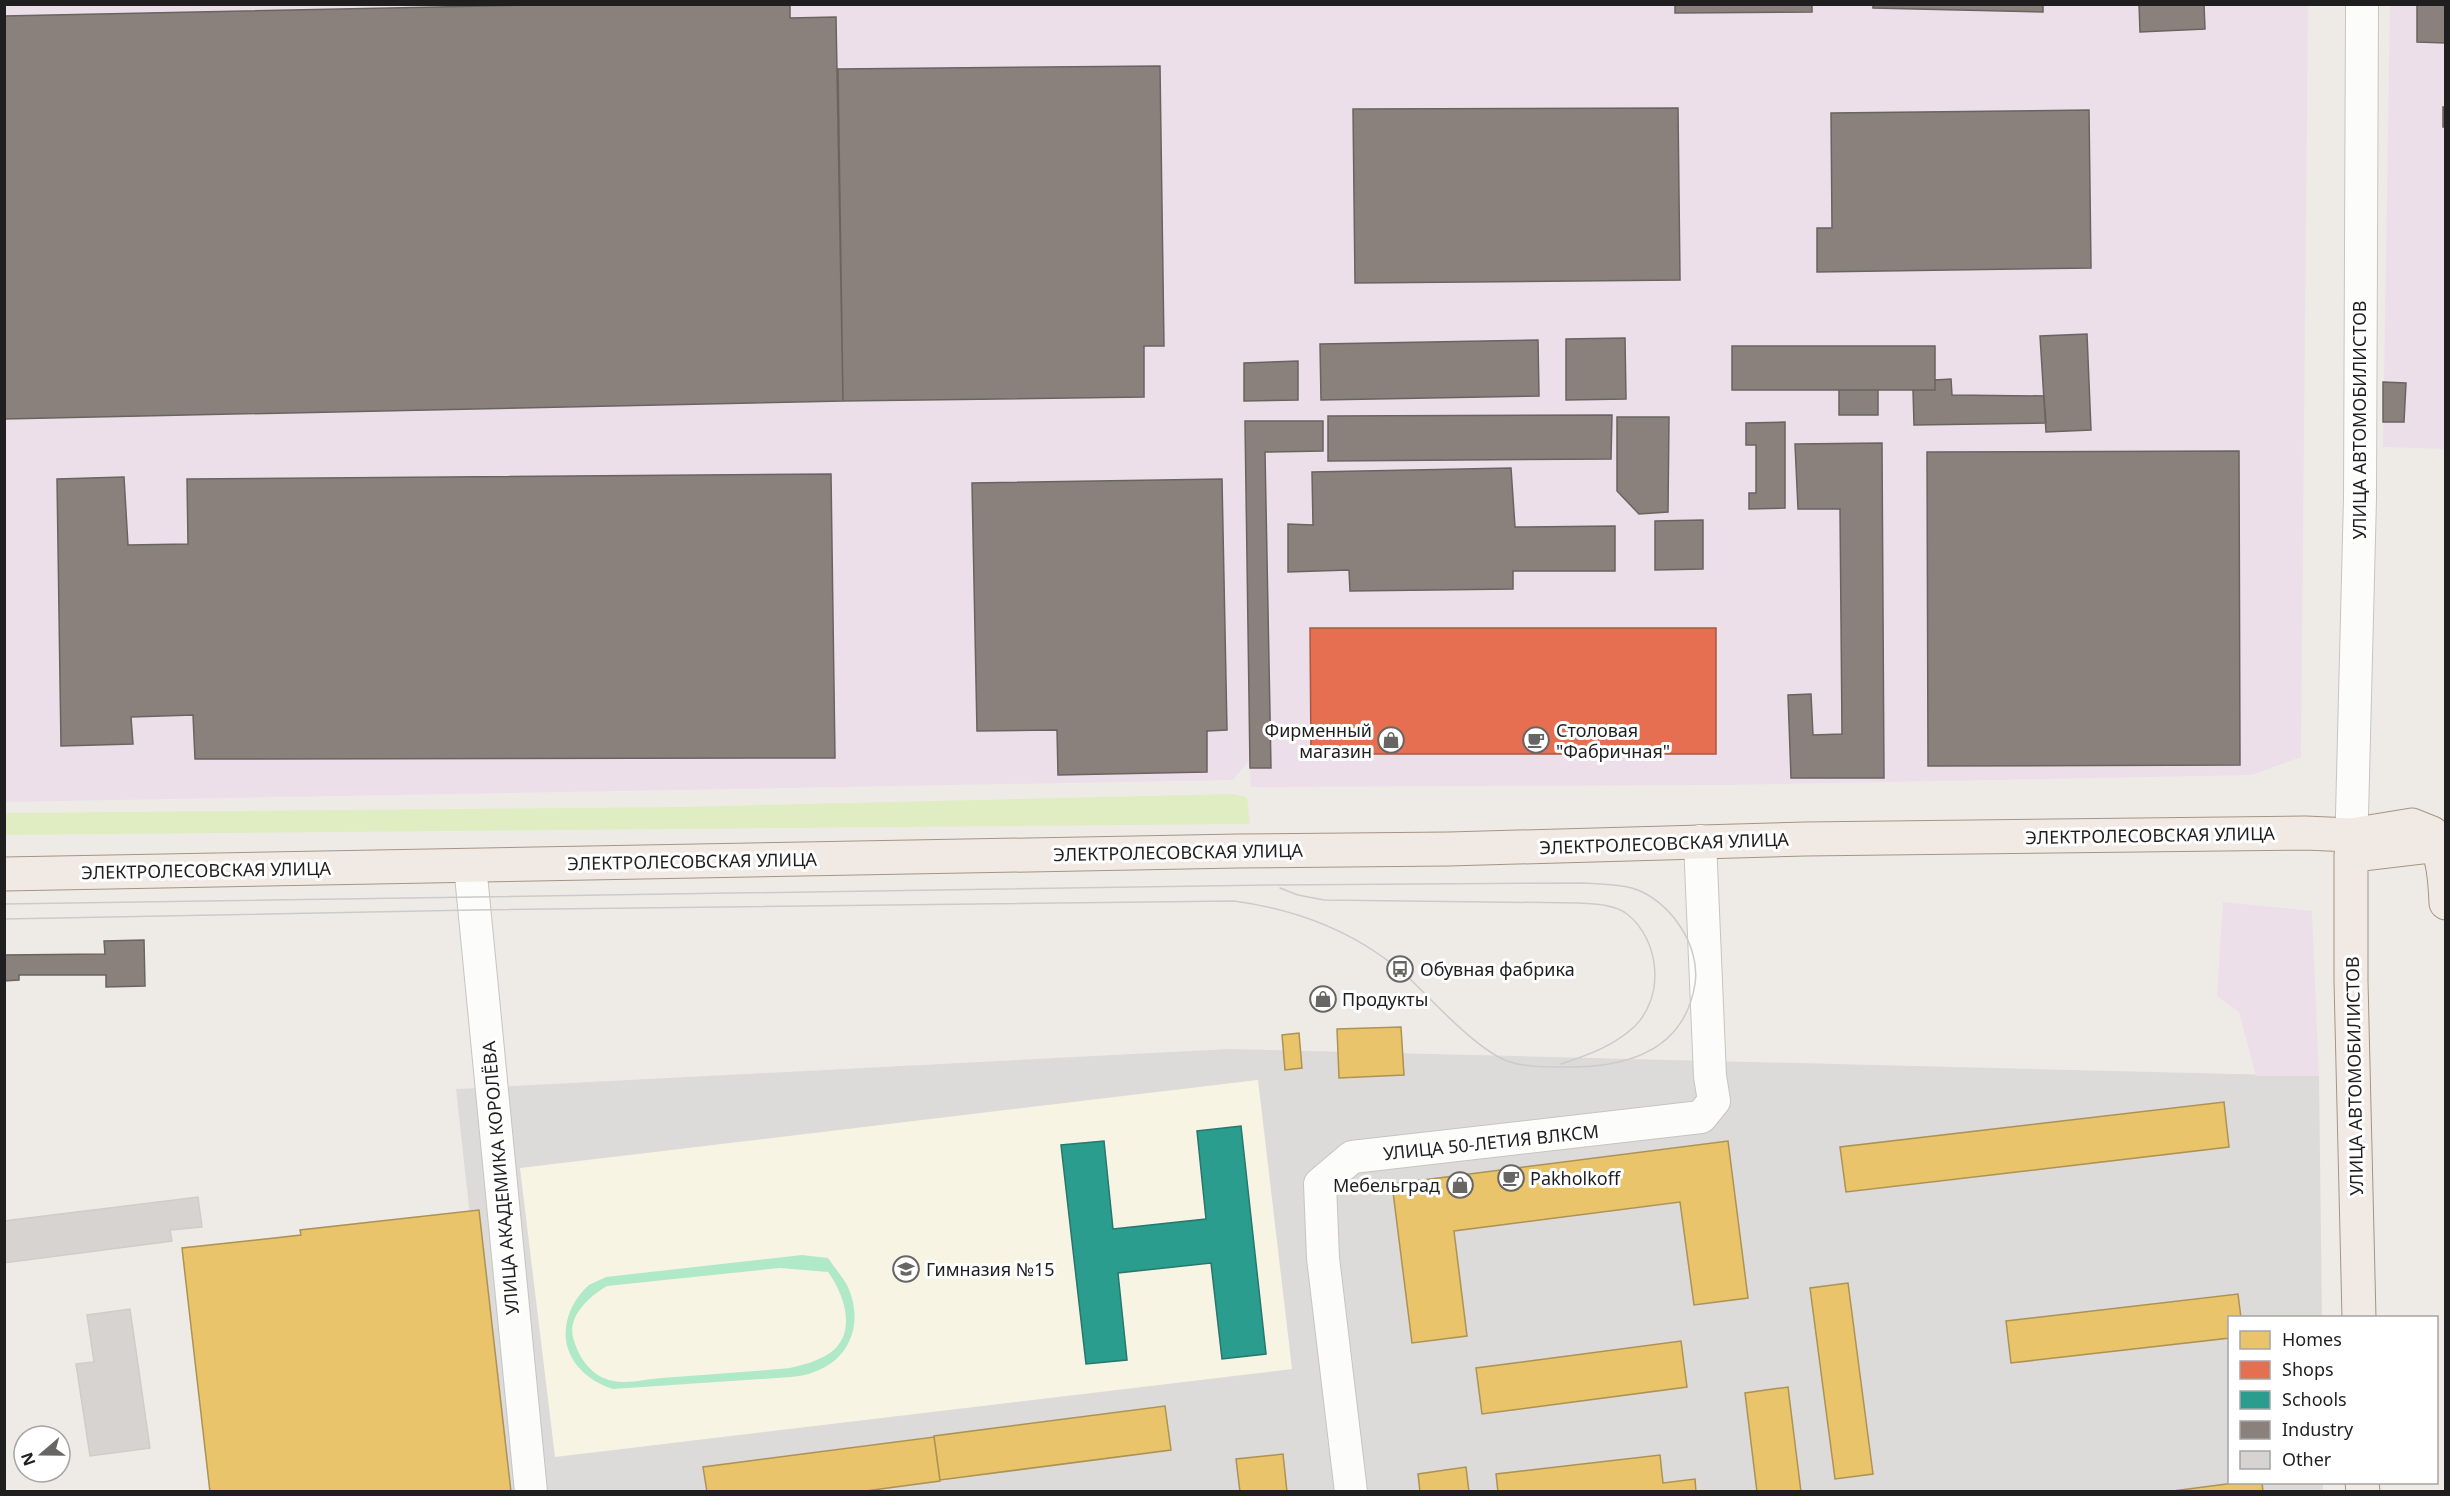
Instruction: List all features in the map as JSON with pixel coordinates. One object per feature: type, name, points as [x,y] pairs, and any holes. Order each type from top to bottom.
[{"type":"main road","points":[[2351,845],[2412,825],[2445,809]]},
{"type":"main road","points":[[2412,825],[2432,832],[2442,843],[2445,903]]},
{"type":"main road","name":"ЭЛЕКТРОЛЕСОВСКАЯ УЛИЦА","points":[[4,873],[1449,849],[1700,841],[2256,834],[2303,848],[2351,845]]},
{"type":"main road","points":[[2351,845],[2442,843]]},
{"type":"main road","name":"УЛИЦА АВТОМОБИЛИСТОВ","points":[[2351,845],[2351,981],[2359,1316]]},
{"type":"street","name":"УЛИЦА АВТОМОБИЛИСТОВ","points":[[2351,845],[2360,498],[2362,4]]},
{"type":"street","name":"УЛИЦА 50-ЛЕТИЯ ВЛКСМ","points":[[1351,1491],[1323,1258],[1320,1184],[1352,1157],[1701,1117],[1714,1101],[1710,1076],[1700,841]]},
{"type":"street","name":"УЛИЦА АКАДЕМИКА КОРОЛЁВА","points":[[470,865],[531,1491]]},
{"type":"shaded area","points":[[4,5],[2308,5],[2301,757],[2252,775],[1726,785],[1251,787],[1249,761],[1233,780],[5,802]]},
{"type":"shaded area","points":[[2390,5],[2445,5],[2445,449],[2383,447]]},
{"type":"shaded area","points":[[2223,902],[2312,911],[2319,1076],[2256,1076],[2239,1012],[2217,996]]},
{"type":"shaded area","points":[[1229,1049],[2319,1076],[2322,1316],[2228,1316],[2228,1484],[2323,1484],[2323,1491],[500,1491],[456,1089]]},
{"type":"shaded area","name":"Гимназия №15","points":[[1258,1080],[1292,1369],[555,1457],[520,1168]]},
{"type":"shaded area","points":[[1348,1204],[1353,1260],[1336,1262],[1331,1206]]},
{"type":"green space","points":[[1232,794],[1247,797],[1250,824],[4,835],[5,813],[682,807]]},
{"type":"green space","points":[[802,1255],[828,1258],[847,1285],[852,1298],[854,1324],[846,1348],[838,1358],[809,1374],[613,1389],[600,1384],[579,1368],[567,1346],[566,1334],[567,1321],[577,1298],[589,1285],[606,1277]],"holes":[[[780,1268],[828,1272],[839,1291],[846,1313],[844,1335],[839,1345],[830,1353],[795,1367],[619,1382],[606,1379],[593,1371],[582,1359],[573,1337],[572,1329],[577,1314],[587,1301],[607,1286]]]},
{"type":"building: Homes","points":[[1401,1027],[1404,1075],[1339,1078],[1337,1029]]},
{"type":"building: Homes","points":[[1299,1033],[1302,1068],[1285,1070],[1282,1035]]},
{"type":"building: Homes","points":[[2224,1102],[2229,1147],[1846,1192],[1840,1147]]},
{"type":"building: Homes","points":[[1728,1141],[1748,1298],[1694,1305],[1680,1202],[1454,1231],[1467,1336],[1412,1343],[1392,1184]]},
{"type":"building: Homes","points":[[479,1210],[511,1492],[210,1492],[182,1248],[301,1235],[300,1230]]},
{"type":"building: Homes","points":[[1848,1283],[1873,1474],[1835,1479],[1810,1288]]},
{"type":"building: Homes","points":[[2238,1294],[2241,1316],[2228,1316],[2228,1338],[2011,1363],[2006,1321]]},
{"type":"building: Homes","points":[[1681,1341],[1687,1387],[1482,1414],[1476,1368]]},
{"type":"building: Homes","points":[[1788,1387],[1801,1492],[1757,1492],[1745,1393]]},
{"type":"building: Homes","points":[[1165,1406],[1171,1450],[940,1480],[934,1436]]},
{"type":"building: Homes","points":[[934,1437],[940,1481],[858,1492],[707,1492],[703,1467]]},
{"type":"building: Homes","points":[[1283,1454],[1287,1492],[1240,1492],[1236,1459]]},
{"type":"building: Homes","points":[[1660,1455],[1663,1483],[1695,1479],[1696,1492],[1498,1492],[1496,1474]]},
{"type":"building: Homes","points":[[1466,1467],[1469,1492],[1420,1492],[1418,1474]]},
{"type":"building: Homes","points":[[2228,1484],[2262,1484],[2263,1492],[2165,1492]]},
{"type":"building: Shops","points":[[1310,628],[1716,628],[1716,754],[1311,754]]},
{"type":"building: Schools","points":[[1241,1126],[1266,1354],[1222,1359],[1211,1263],[1118,1273],[1127,1360],[1086,1364],[1061,1145],[1104,1141],[1113,1229],[1206,1219],[1197,1131]]},
{"type":"building: Industry","points":[[582,4],[790,4],[790,18],[836,17],[843,401],[4,419],[4,16]]},
{"type":"building: Industry","points":[[1675,4],[1812,4],[1812,12],[1675,13]]},
{"type":"building: Industry","points":[[1873,4],[2043,4],[2043,12],[1873,8]]},
{"type":"building: Industry","points":[[2139,4],[2204,4],[2205,29],[2140,32]]},
{"type":"building: Industry","points":[[2417,4],[2446,4],[2446,43],[2417,42]]},
{"type":"building: Industry","points":[[1160,66],[1164,346],[1144,346],[1144,397],[843,401],[838,69]]},
{"type":"building: Industry","points":[[2443,107],[2446,107],[2446,127],[2443,127]]},
{"type":"building: Industry","points":[[1678,108],[1680,280],[1355,283],[1353,109]]},
{"type":"building: Industry","points":[[2089,110],[2091,268],[1817,272],[1817,228],[1832,228],[1831,113]]},
{"type":"building: Industry","points":[[2087,334],[2091,430],[2046,432],[2040,336]]},
{"type":"building: Industry","points":[[1625,338],[1626,399],[1566,400],[1566,339]]},
{"type":"building: Industry","points":[[1538,340],[1539,396],[1321,400],[1320,344]]},
{"type":"building: Industry","points":[[1732,346],[1935,346],[1935,390],[1732,390]]},
{"type":"building: Industry","points":[[1298,361],[1298,400],[1244,401],[1244,363]]},
{"type":"building: Industry","points":[[1951,379],[1952,395],[2044,396],[2046,423],[1914,425],[1913,390],[1935,390],[1935,380]]},
{"type":"building: Industry","points":[[2383,382],[2406,383],[2404,422],[2383,422]]},
{"type":"building: Industry","points":[[1839,390],[1878,390],[1878,415],[1839,415]]},
{"type":"building: Industry","points":[[1612,415],[1611,459],[1328,461],[1328,416]]},
{"type":"building: Industry","points":[[1617,417],[1669,417],[1668,512],[1639,514],[1617,491]]},
{"type":"building: Industry","points":[[1245,421],[1323,421],[1323,451],[1265,452],[1271,768],[1250,768]]},
{"type":"building: Industry","points":[[1785,422],[1785,508],[1749,509],[1749,493],[1756,493],[1756,445],[1746,445],[1746,423]]},
{"type":"building: Industry","points":[[1882,443],[1884,778],[1791,778],[1788,695],[1811,694],[1813,735],[1842,734],[1840,509],[1798,509],[1795,444]]},
{"type":"building: Industry","points":[[2239,451],[2240,765],[1928,766],[1927,452]]},
{"type":"building: Industry","points":[[1511,468],[1515,527],[1615,526],[1615,571],[1513,571],[1513,589],[1350,591],[1349,570],[1288,572],[1288,524],[1313,525],[1312,472]]},
{"type":"building: Industry","points":[[831,474],[835,758],[195,759],[193,715],[131,717],[133,744],[61,746],[57,479],[124,477],[128,545],[188,544],[187,479]]},
{"type":"building: Industry","points":[[1222,479],[1227,730],[1207,731],[1207,772],[1058,775],[1057,730],[977,731],[972,483]]},
{"type":"building: Industry","points":[[1703,520],[1703,569],[1655,570],[1655,521]]},
{"type":"building: Industry","points":[[144,940],[145,986],[106,987],[106,975],[19,975],[19,980],[4,981],[4,955],[105,954],[104,941]]},
{"type":"building: Other","points":[[198,1197],[202,1227],[170,1230],[172,1241],[4,1263],[4,1221]]},
{"type":"building: Other","points":[[130,1309],[150,1448],[90,1456],[76,1364],[94,1362],[87,1315]]},
{"type":"tram line","points":[[4,904],[1271,885],[1582,883],[1632,888],[1658,902],[1680,926],[1693,954],[1696,969],[1689,1007],[1678,1026],[1665,1041],[1648,1052],[1608,1064],[1586,1067],[1544,1067],[1510,1062],[1483,1047],[1400,969],[1360,942],[1308,918],[1234,901],[474,910],[4,919]]},
{"type":"tram line","points":[[1280,888],[1298,895],[1324,900],[1578,903],[1604,905],[1627,914],[1646,938],[1655,969],[1651,999],[1645,1014],[1635,1026],[1618,1039],[1600,1049],[1561,1064]]},
{"type":"place","name":"Фирменный магазин","points":[[1391,740]]},
{"type":"place","name":"Столовая \"Фабричная\"","points":[[1536,740]]},
{"type":"place","name":"Обувная фабрика","points":[[1400,969]]},
{"type":"place","name":"Продукты","points":[[1323,999]]},
{"type":"place","name":"Pakholkoff","points":[[1511,1178]]},
{"type":"place","name":"Мебельград","points":[[1460,1185]]},
{"type":"place","name":"Гимназия №15","points":[[906,1269]]}]
